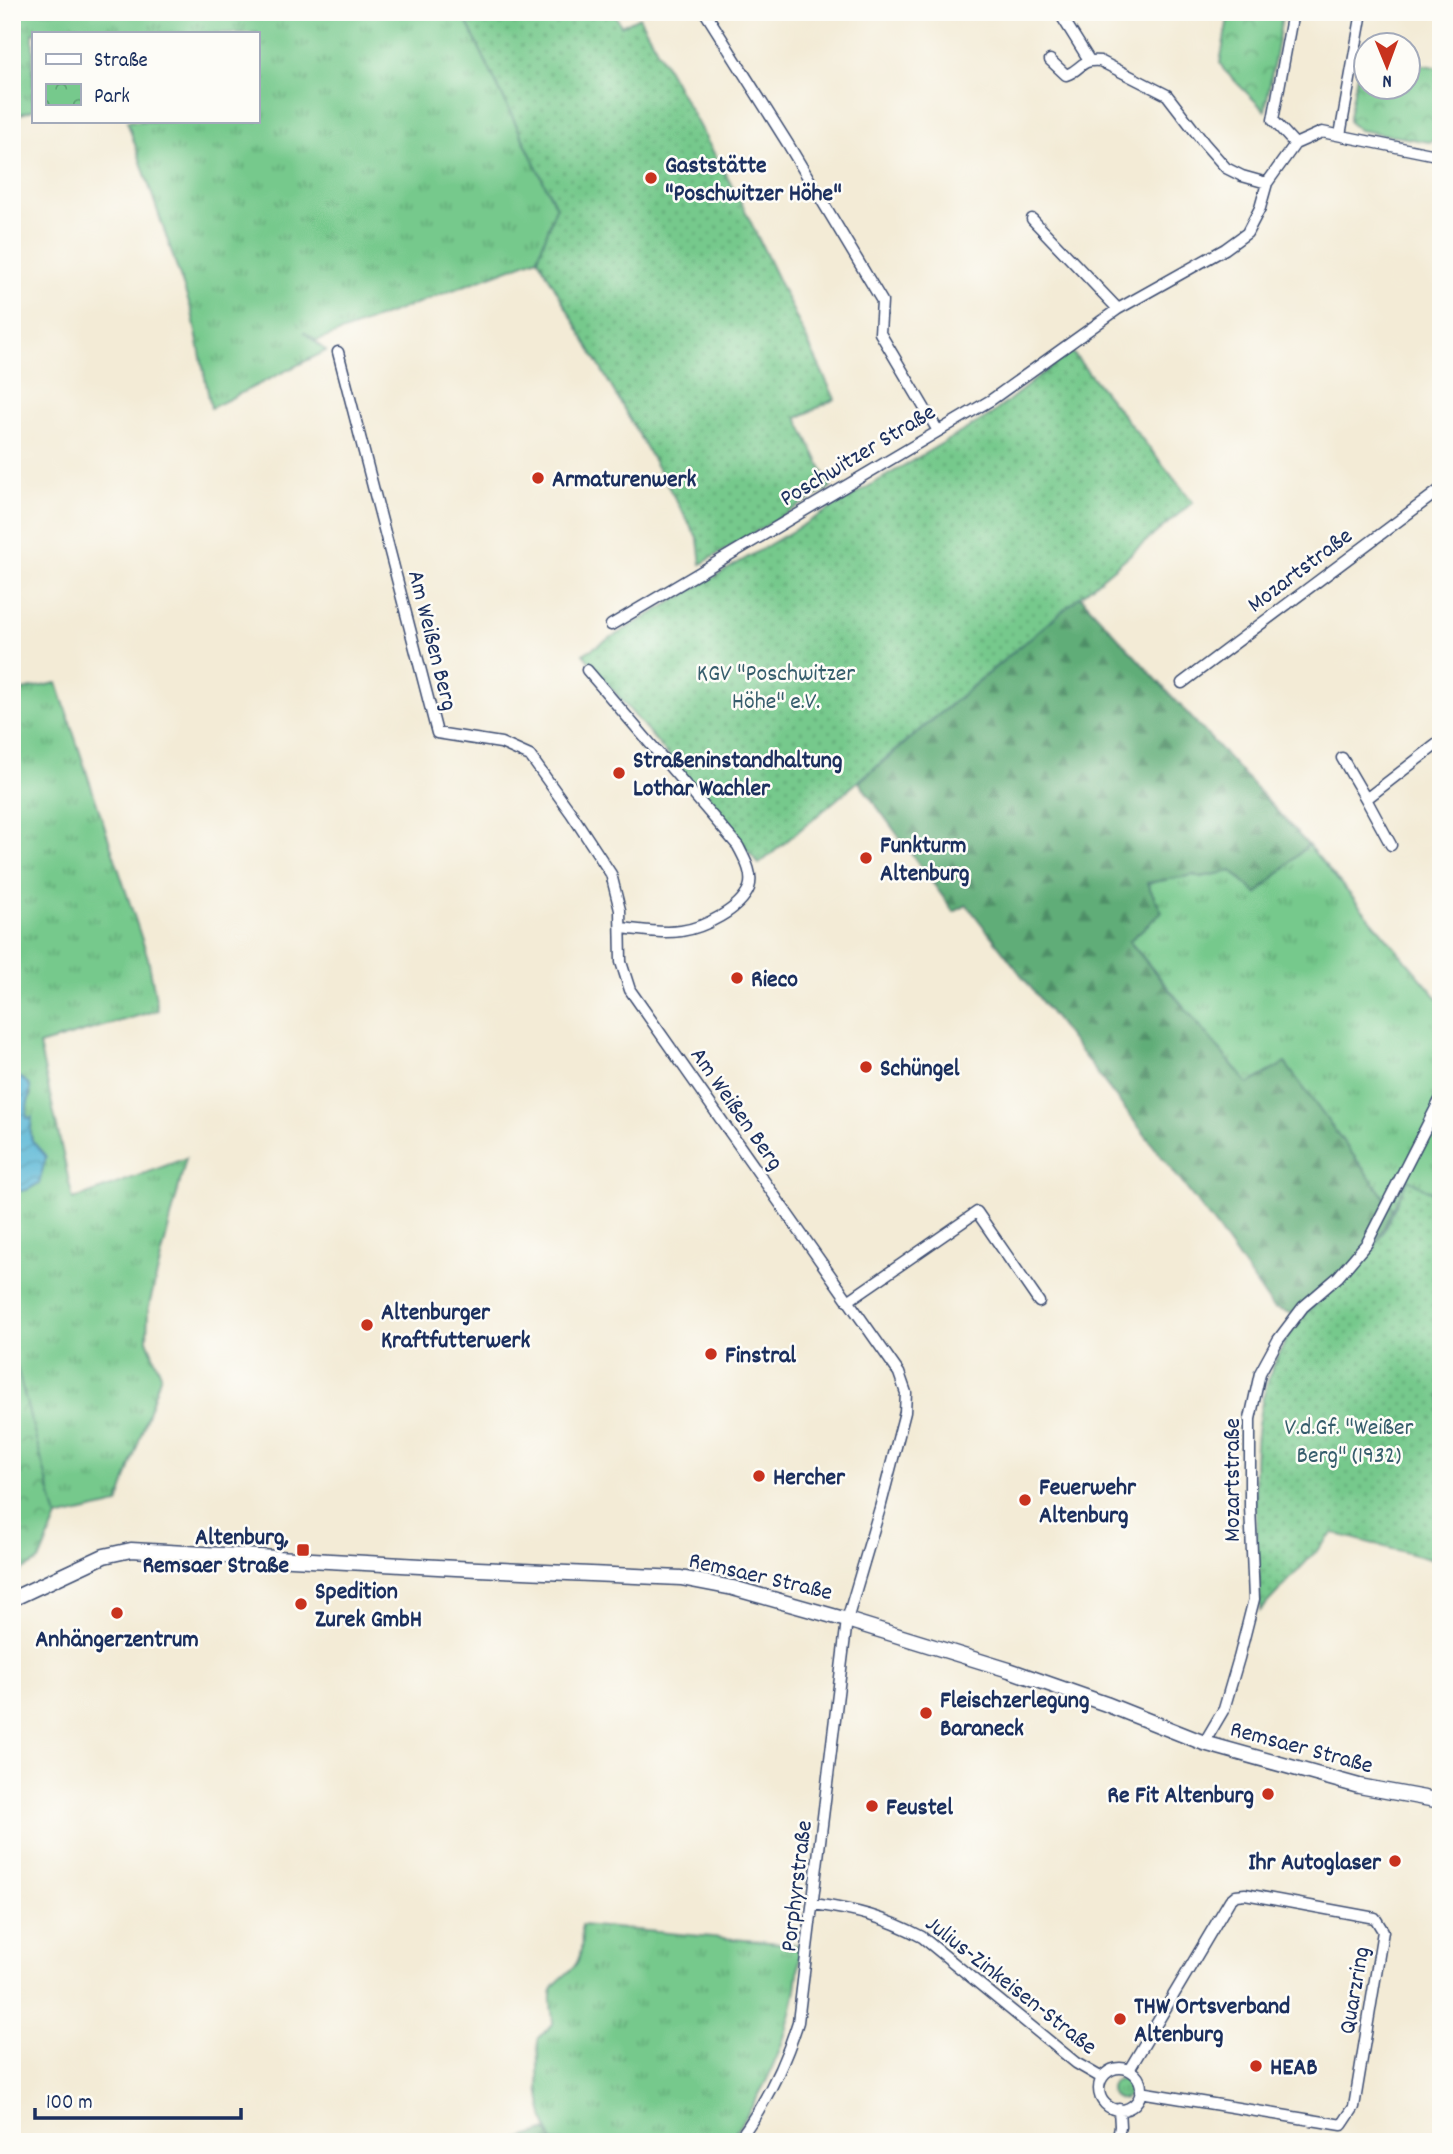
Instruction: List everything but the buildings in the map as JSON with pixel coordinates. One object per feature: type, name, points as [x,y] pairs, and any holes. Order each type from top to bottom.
[{"type":"street","points":[[705,12],[882,301],[880,333],[938,431]]},
{"type":"street","points":[[1059,12],[1089,60]]},
{"type":"street","points":[[1293,12],[1273,120],[1295,144],[1322,132],[1441,156]]},
{"type":"street","points":[[1340,135],[1362,12]]},
{"type":"street","points":[[1049,60],[1066,75],[1089,60],[1100,61],[1167,95],[1226,168],[1267,183]]},
{"type":"street","name":"Poschwitzer Straße","points":[[611,625],[1001,393],[1118,309],[1225,249],[1247,233],[1260,208],[1267,183],[1295,144]]},
{"type":"street","points":[[1032,219],[1118,309]]},
{"type":"street","name":"Am Weißen Berg","points":[[338,352],[437,733],[501,743],[530,756],[572,813],[611,874],[620,910],[621,962],[630,990],[899,1373],[906,1392],[905,1412],[848,1619]]},
{"type":"street","name":"Mozartstraße","points":[[1182,683],[1441,489]]},
{"type":"street","points":[[587,670],[738,846],[748,864],[749,887],[741,899],[727,912],[698,928],[657,932],[621,928]]},
{"type":"street","points":[[1366,799],[1441,741]]},
{"type":"street","points":[[1342,758],[1391,845]]},
{"type":"street","name":"Mozartstraße","points":[[1205,1743],[1224,1709],[1254,1599],[1250,1419],[1260,1373],[1278,1340],[1303,1307],[1338,1277],[1367,1243],[1441,1098]]},
{"type":"street","points":[[848,1301],[977,1212],[1039,1302]]},
{"type":"street","name":"Remsaer Straße","points":[[12,1599],[104,1556],[131,1550],[681,1578],[733,1588],[848,1619],[1070,1691],[1205,1743],[1359,1786],[1441,1801]]},
{"type":"street","name":"Porphyrstraße","points":[[737,2142],[760,2111],[776,2082],[799,2022],[848,1619]]},
{"type":"street","name":"Quarzring","points":[[1129,2070],[1230,1900],[1236,1895],[1245,1894],[1375,1918],[1384,1931],[1354,2107],[1342,2125],[1140,2092]]},
{"type":"street","name":"Julius-Zinkeisen-Straße","points":[[814,1904],[875,1916],[922,1937],[1076,2063],[1102,2078]]},
{"type":"street","name":"Julius-Zinkeisen-Straße","points":[[1119,2109],[1101,2099],[1099,2092],[1102,2078],[1117,2068],[1129,2070]]},
{"type":"street","points":[[1116,2142],[1120,2126],[1119,2109],[1135,2103],[1140,2092],[1138,2080],[1129,2070]]},
{"type":"green space","points":[[12,12],[462,12],[556,207],[538,258],[317,341],[304,332],[326,351],[211,408],[192,312],[127,122],[259,122],[259,32],[32,32],[32,110],[12,117]]},
{"type":"green space","points":[[462,12],[614,12],[621,26],[639,17],[743,206],[835,399],[797,418],[831,487],[701,564],[698,539],[538,258],[556,207]]},
{"type":"green space","points":[[1229,12],[1283,12],[1265,111],[1220,63]]},
{"type":"green space","points":[[1422,65],[1441,68],[1439,139],[1429,142],[1359,130],[1349,122],[1352,100],[1422,102]]},
{"type":"green space","name":"KGV \"Poschwitzer Höhe\" e.V.","points":[[1071,351],[1193,502],[759,864],[583,654],[992,414]]},
{"type":"green space","points":[[1080,596],[1308,845],[1257,894],[1232,871],[1147,883],[1162,912],[1129,941],[1248,1084],[1285,1063],[1393,1209],[1373,1250],[1303,1317],[1273,1308],[1217,1228],[967,905],[954,912],[859,782]]},
{"type":"green space","points":[[57,683],[148,958],[158,1010],[39,1045],[73,1200],[186,1158],[148,1310],[147,1340],[161,1374],[118,1504],[57,1518],[12,1375],[12,1188],[18,1191],[32,1141],[31,1118],[27,1119],[25,1109],[31,1094],[24,1080],[12,1076],[12,692]]},
{"type":"green space","points":[[1308,845],[1441,1002],[1441,1186],[1431,1192],[1408,1179],[1393,1209],[1285,1063],[1248,1084],[1129,941],[1161,912],[1147,883],[1232,871],[1257,894]]},
{"type":"green space","name":"V.d.Gf. \"Weißer Berg\" (1932)","points":[[1408,1179],[1431,1192],[1441,1186],[1441,1562],[1333,1533],[1260,1611],[1255,1458],[1259,1420],[1267,1384],[1281,1349],[1303,1317],[1357,1269],[1372,1251]]},
{"type":"green space","points":[[12,1349],[57,1518],[39,1561],[12,1576]]},
{"type":"green space","points":[[581,1925],[800,1945],[794,1999],[780,2049],[758,2097],[728,2142],[553,2142],[541,2104],[538,2038],[553,2024],[552,1990],[573,1968],[580,1955]]},
{"type":"green space","points":[[1120,2079],[1127,2082],[1130,2089],[1127,2096],[1120,2099],[1113,2096],[1110,2089],[1113,2082]]},
{"type":"green space","points":[[547,2130],[553,2142],[511,2142]]},
{"type":"water","points":[[15,1074],[30,1086],[27,1118],[32,1117],[30,1135],[46,1157],[39,1183],[23,1191],[12,1188],[12,1076]]},
{"type":"place","name":"Gaststätte \"Poschwitzer Höhe\"","points":[[651,178]]},
{"type":"place","name":"Armaturenwerk","points":[[538,478]]},
{"type":"place","name":"Straßeninstandhaltung Lothar Wachler","points":[[619,773]]},
{"type":"place","name":"Funkturm Altenburg","points":[[866,858]]},
{"type":"place","name":"Rieco","points":[[737,978]]},
{"type":"place","name":"Schüngel","points":[[866,1067]]},
{"type":"place","name":"Altenburger Kraftfutterwerk","points":[[367,1325]]},
{"type":"place","name":"Finstral","points":[[711,1354]]},
{"type":"place","name":"Hercher","points":[[759,1476]]},
{"type":"place","name":"Feuerwehr Altenburg","points":[[1025,1500]]},
{"type":"place","name":"Altenburg, Remsaer Straße","points":[[303,1550]]},
{"type":"place","name":"Spedition Zurek GmbH","points":[[301,1604]]},
{"type":"place","name":"Anhängerzentrum","points":[[117,1613]]},
{"type":"place","name":"Fleischzerlegung Baraneck","points":[[926,1713]]},
{"type":"place","name":"Re Fit Altenburg","points":[[1268,1794]]},
{"type":"place","name":"Feustel","points":[[872,1806]]},
{"type":"place","name":"Ihr Autoglaser","points":[[1395,1861]]},
{"type":"place","name":"THW Ortsverband Altenburg","points":[[1120,2019]]},
{"type":"place","name":"HEAB","points":[[1256,2066]]}]
